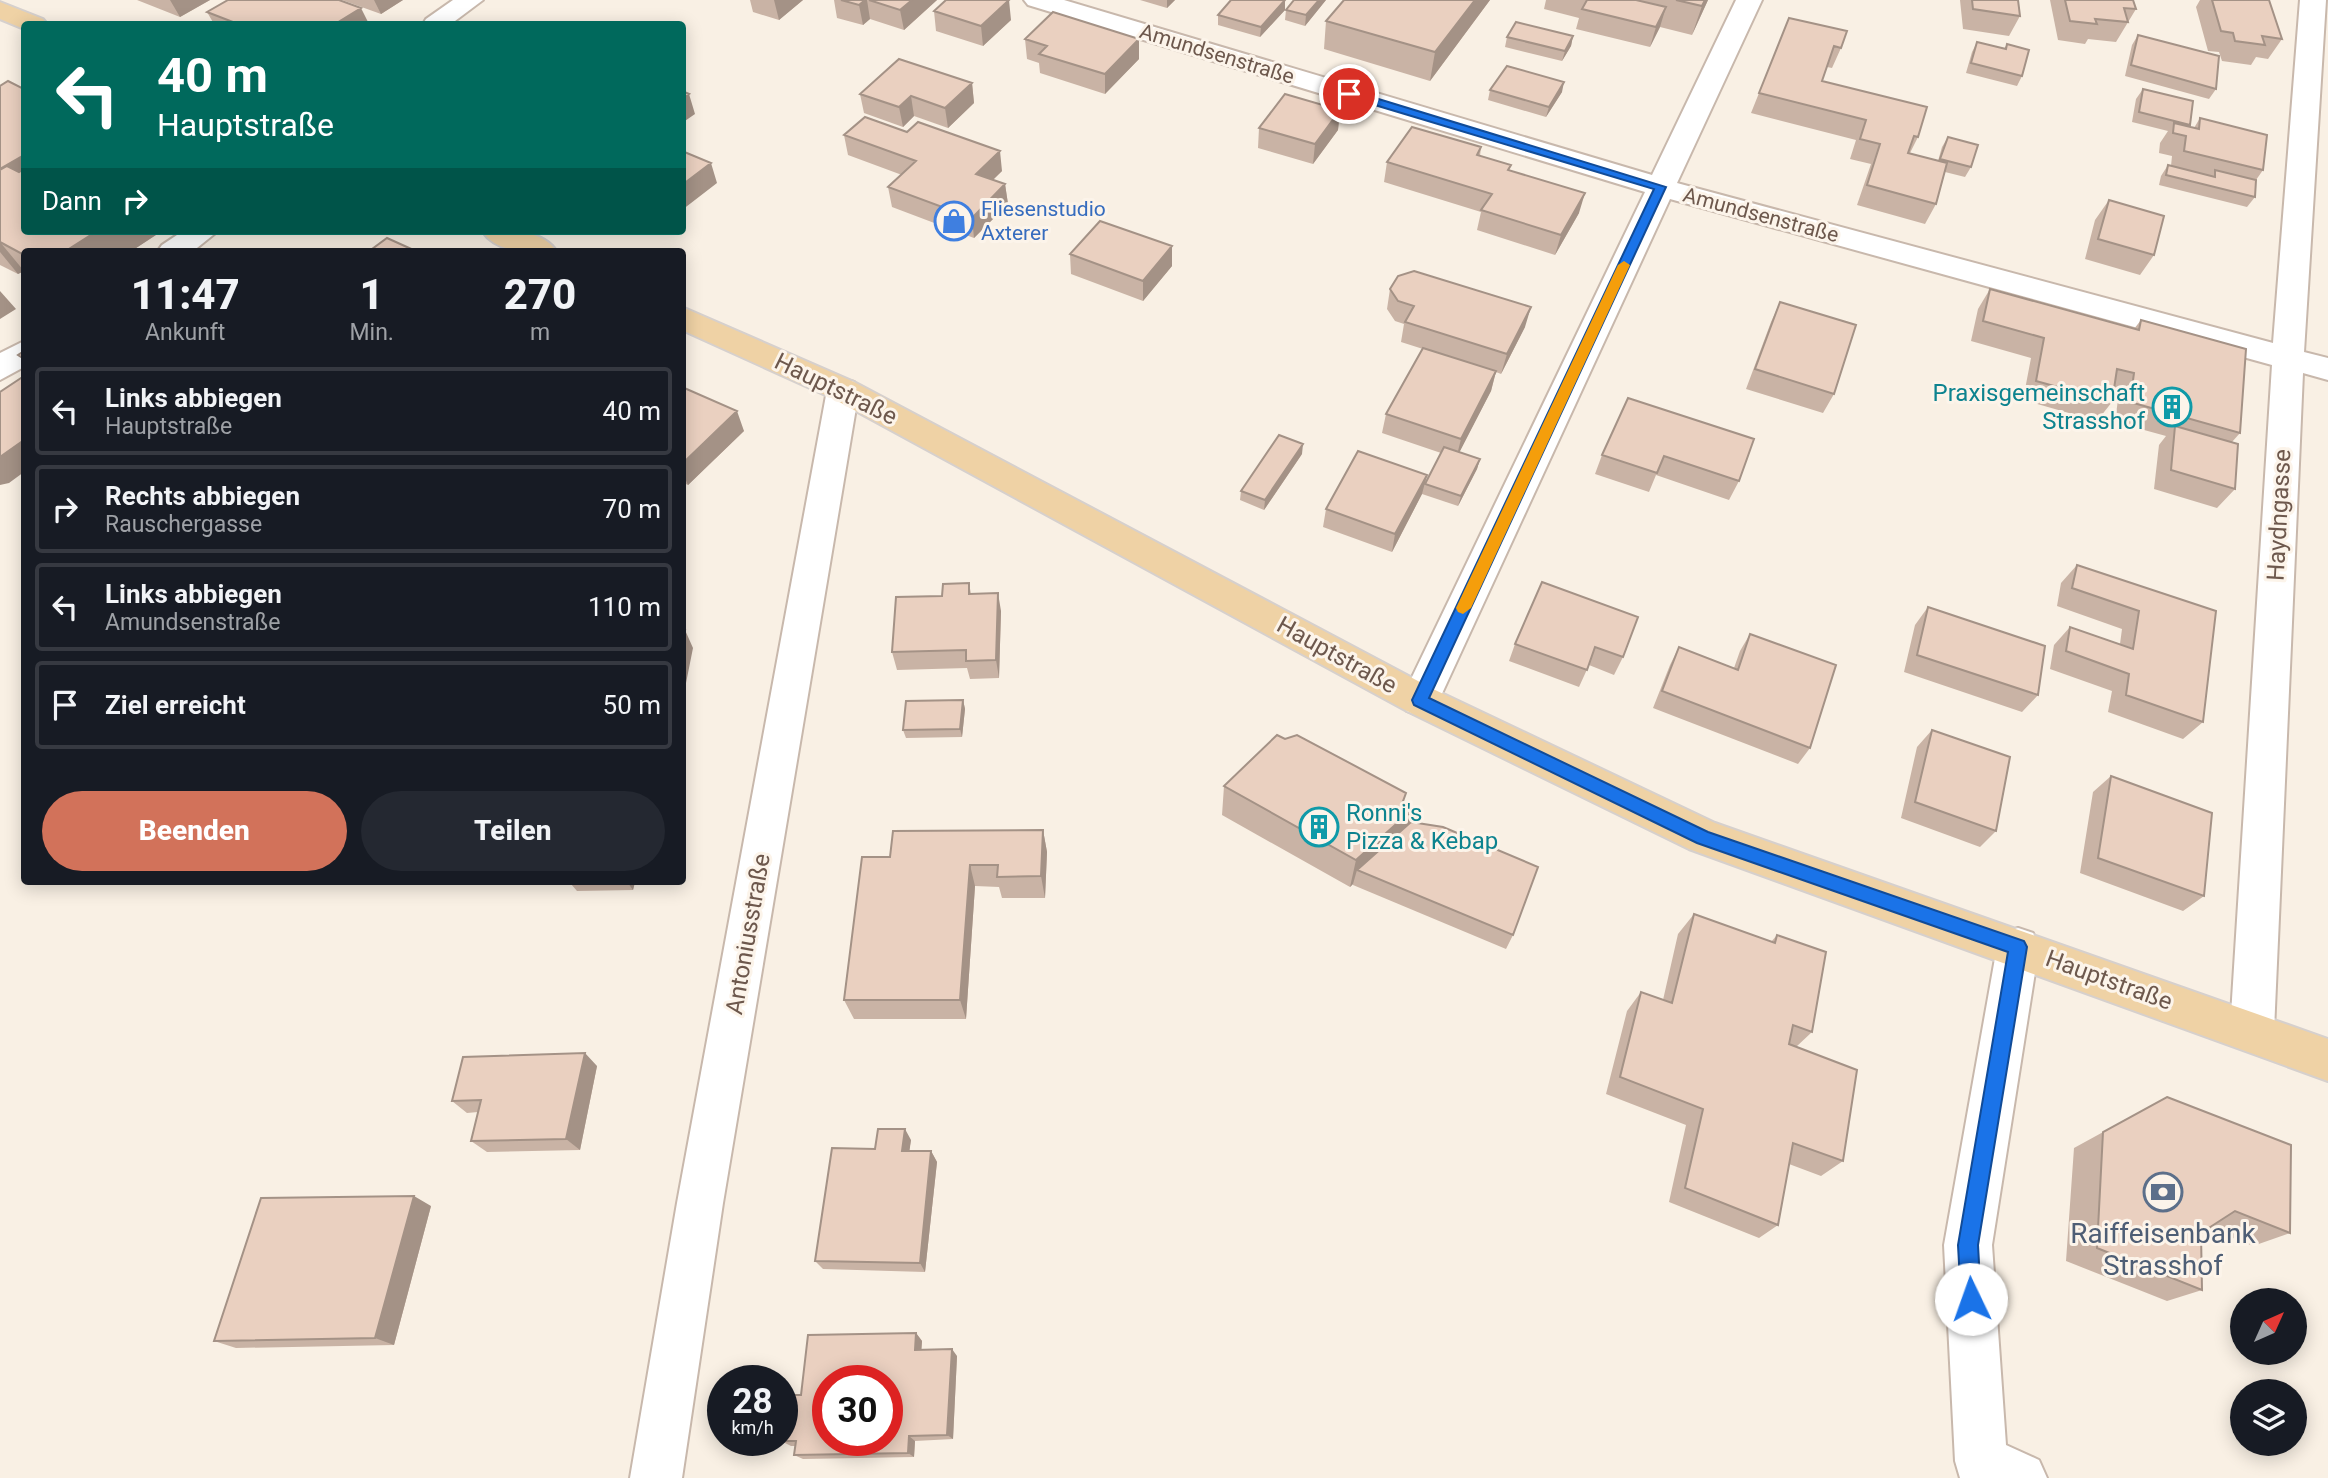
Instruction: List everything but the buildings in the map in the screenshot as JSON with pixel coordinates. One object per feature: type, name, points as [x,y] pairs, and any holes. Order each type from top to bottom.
[{"type":"main road","points":[[0,10],[27,21]]},
{"type":"main road","points":[[506,235],[533,248]]},
{"type":"main road","name":"Hauptstraße","points":[[686,319],[843,390],[1420,700],[1703,838],[2018,947],[2328,1060]]},
{"type":"street","points":[[439,21],[470,0]]},
{"type":"street","name":"Amundsenstraße","points":[[1037,0],[1661,187],[2328,369]]},
{"type":"street","points":[[1420,700],[1749,0]]},
{"type":"street","name":"Haydngasse","points":[[2252,1031],[2288,358],[2313,0]]},
{"type":"street","points":[[178,248],[197,235]]},
{"type":"street","points":[[0,369],[21,354]]},
{"type":"street","name":"Antoniusstraße","points":[[656,1478],[700,1203],[843,390]]},
{"type":"street","points":[[1996,1472],[1968,1245],[2018,947]]},
{"type":"slow traffic","points":[[1463,608],[1624,265]]},
{"type":"place","name":"Fliesenstudio Axterer","points":[[954,221]]},
{"type":"place","name":"Praxisgemeinschaft Strasshof","points":[[2172,407]]},
{"type":"place","name":"Ronni's Pizza & Kebap","points":[[1319,827]]},
{"type":"place","name":"Raiffeisenbank Strasshof","points":[[2163,1192]]},
{"type":"route","points":[[1349,94],[1661,187],[1420,700],[1703,838],[2018,947],[1968,1245],[1971,1299]]}]
